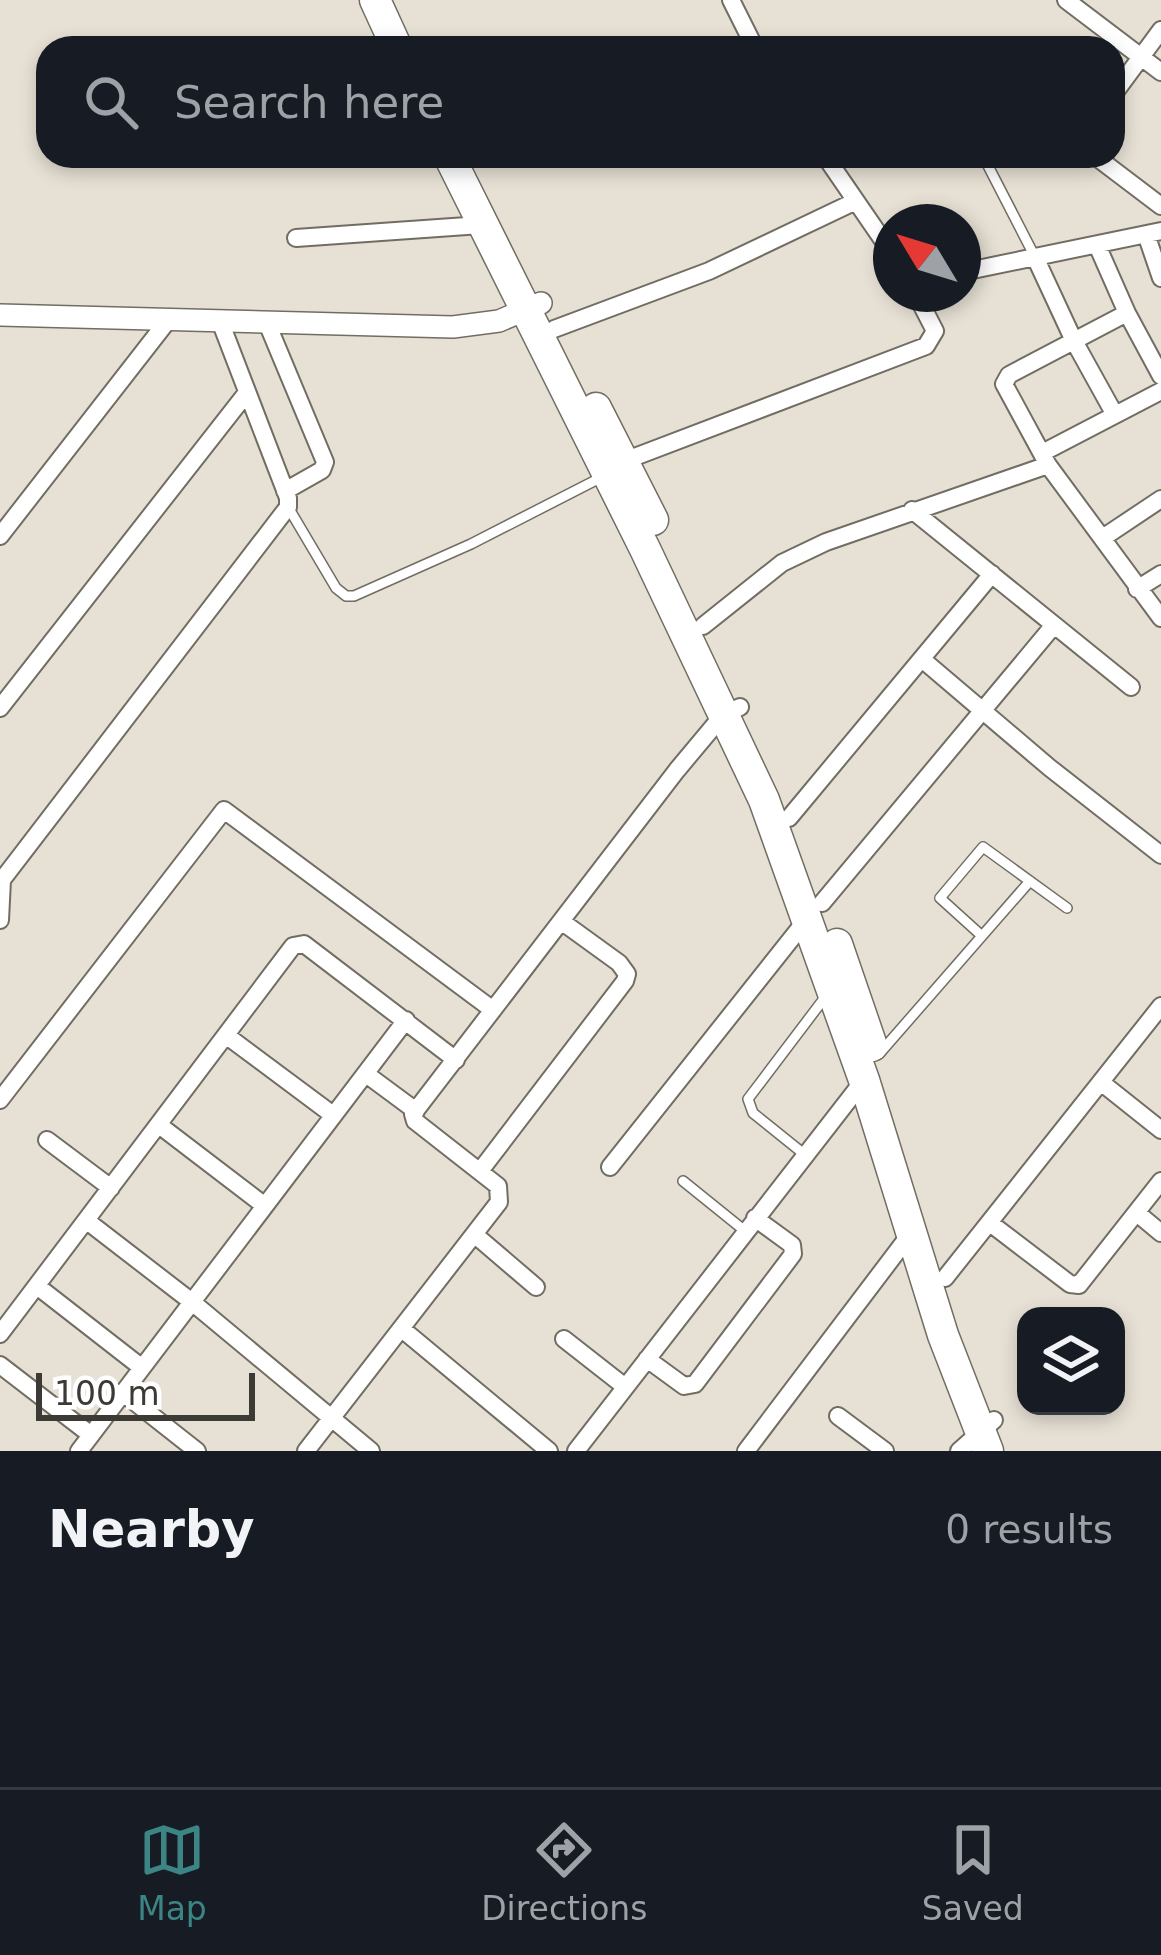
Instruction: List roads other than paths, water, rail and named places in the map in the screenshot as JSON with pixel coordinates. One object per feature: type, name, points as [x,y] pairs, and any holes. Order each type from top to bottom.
[{"type":"highway","points":[[375,0],[392,36]]},
{"type":"highway","points":[[395,0],[412,36]]},
{"type":"highway","points":[[455,168],[481,225],[540,314]]},
{"type":"highway","points":[[475,168],[540,314],[732,711],[789,818],[832,988],[870,1069],[945,1278],[980,1438]]},
{"type":"highway","points":[[615,468],[703,626],[764,800],[858,998],[870,1069],[911,1233],[943,1335],[980,1438],[1006,1451]]},
{"type":"street","points":[[731,0],[749,36]]},
{"type":"street","points":[[1066,0],[1113,36]]},
{"type":"street","points":[[1125,79],[1161,30]]},
{"type":"street","points":[[1125,45],[1161,72]]},
{"type":"street","points":[[834,168],[873,226]]},
{"type":"street","points":[[1111,168],[1161,206]]},
{"type":"street","points":[[0,315],[453,327],[487,324],[709,271],[856,201]]},
{"type":"street","points":[[296,238],[481,225]]},
{"type":"street","points":[[981,268],[1154,233],[1161,278]]},
{"type":"street","points":[[1097,244],[1161,376]]},
{"type":"street","points":[[1035,256],[1115,416]]},
{"type":"street","points":[[615,468],[926,346],[935,331],[925,312]]},
{"type":"street","points":[[1127,313],[1005,380],[1005,387],[1046,459],[1161,618]]},
{"type":"street","points":[[0,536],[169,319]]},
{"type":"street","points":[[220,321],[286,499]]},
{"type":"street","points":[[0,920],[4,900],[0,886],[6,875],[286,499],[322,470],[325,462],[267,323]]},
{"type":"street","points":[[703,626],[782,563],[1046,459],[1161,391]]},
{"type":"street","points":[[0,708],[245,395]]},
{"type":"street","points":[[1103,537],[1161,500]]},
{"type":"street","points":[[913,510],[1131,687]]},
{"type":"street","points":[[789,818],[992,574]]},
{"type":"street","points":[[1137,590],[1161,574]]},
{"type":"street","points":[[610,1167],[815,911],[1054,625]]},
{"type":"street","points":[[923,660],[1161,855]]},
{"type":"street","points":[[306,1451],[502,1192],[415,1121],[416,1111],[561,920],[732,711]]},
{"type":"street","points":[[4,1088],[224,810],[493,1010]]},
{"type":"street","points":[[480,1172],[625,981],[627,974],[619,963],[561,920]]},
{"type":"street","points":[[0,1334],[299,943],[456,1060]]},
{"type":"street","points":[[945,1278],[1161,1006]]},
{"type":"street","points":[[79,1451],[406,1020]]},
{"type":"street","points":[[227,1036],[333,1115]]},
{"type":"street","points":[[576,1451],[870,1069]]},
{"type":"street","points":[[366,1074],[416,1111]]},
{"type":"street","points":[[1102,1082],[1161,1130]]},
{"type":"street","points":[[159,1125],[265,1206]]},
{"type":"street","points":[[47,1140],[111,1188]]},
{"type":"street","points":[[991,1222],[1070,1285],[1079,1286],[1161,1181]]},
{"type":"street","points":[[1137,1214],[1161,1232]]},
{"type":"street","points":[[87,1221],[371,1451]]},
{"type":"street","points":[[647,1359],[684,1386],[695,1384],[793,1254],[792,1245],[750,1225]]},
{"type":"street","points":[[746,1451],[911,1233]]},
{"type":"street","points":[[474,1234],[536,1287]]},
{"type":"street","points":[[38,1286],[141,1366]]},
{"type":"street","points":[[402,1329],[549,1451]]},
{"type":"street","points":[[564,1339],[625,1386]]},
{"type":"street","points":[[0,1365],[91,1436]]},
{"type":"street","points":[[122,1392],[197,1451]]},
{"type":"street","points":[[838,1416],[885,1451]]},
{"type":"lane","points":[[989,168],[1035,256]]},
{"type":"lane","points":[[286,499],[336,588],[354,596],[471,544],[615,468]]},
{"type":"lane","points":[[982,936],[941,901],[941,893],[983,848],[1067,908]]},
{"type":"lane","points":[[870,1069],[1030,881]]},
{"type":"lane","points":[[804,1154],[753,1113],[748,1099],[832,988]]},
{"type":"lane","points":[[683,1181],[750,1225]]}]
